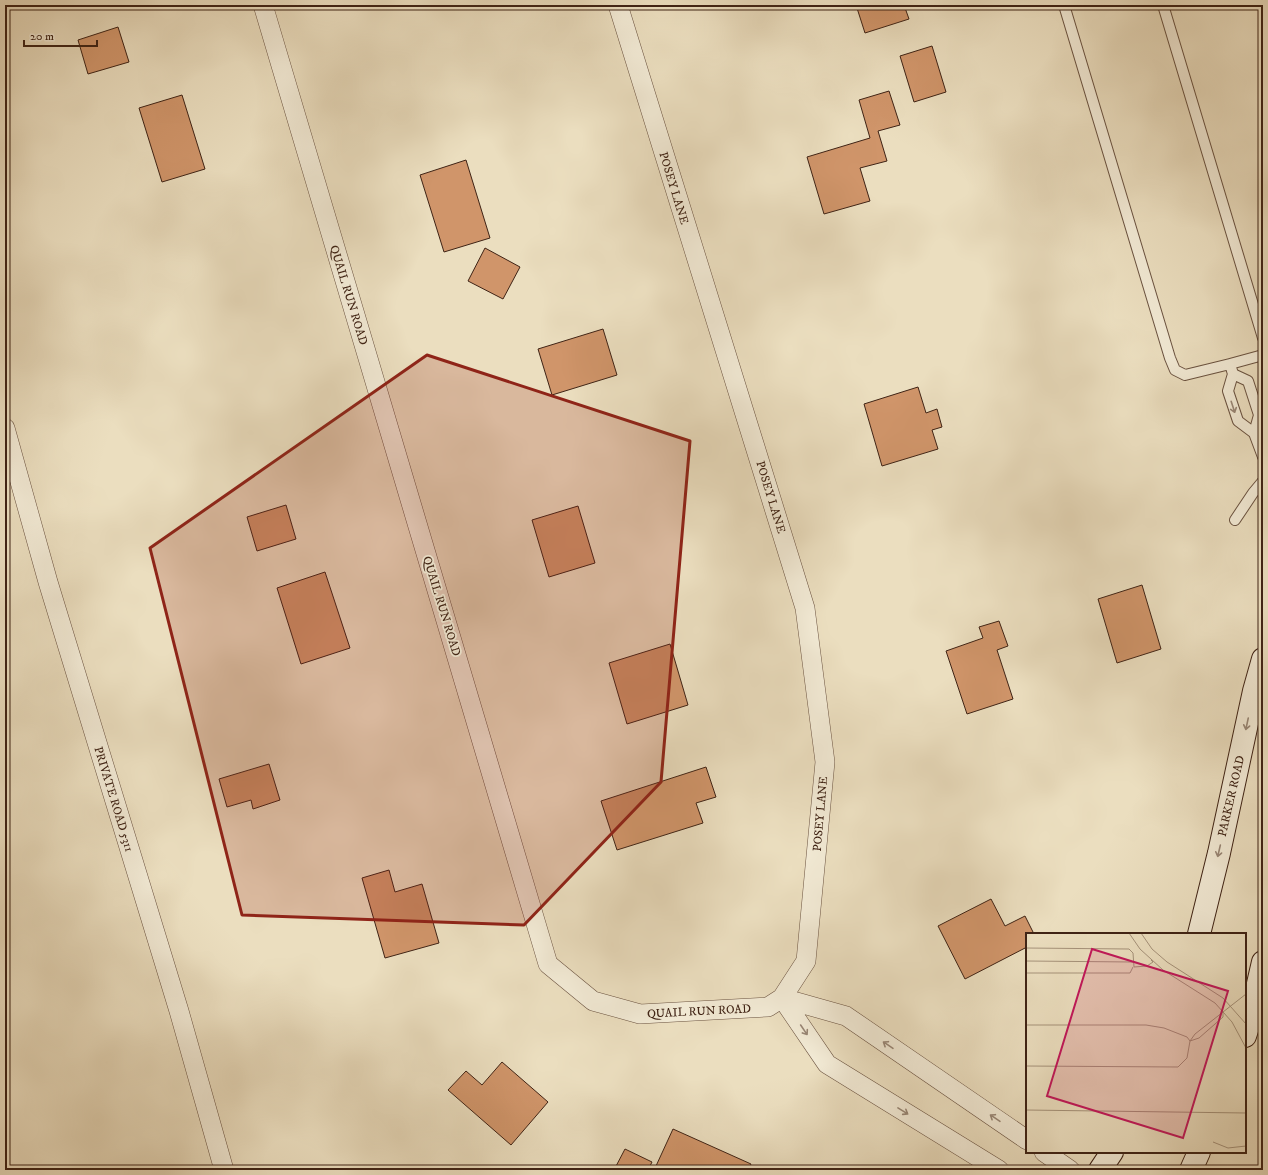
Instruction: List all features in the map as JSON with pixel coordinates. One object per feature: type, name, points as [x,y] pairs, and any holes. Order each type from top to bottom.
[{"type":"main road","name":"PARKER ROAD","points":[[1199,933],[1219,853],[1254,691],[1263,659]]},
{"type":"main road","points":[[1246,1033],[1263,962]]},
{"type":"main road","points":[[1100,1170],[1111,1153]]},
{"type":"main road","points":[[1191,1170],[1199,1153]]},
{"type":"street","name":"QUAIL RUN ROAD","points":[[263,5],[548,964],[593,1001],[640,1014],[768,1007],[782,998]]},
{"type":"street","name":"POSEY LANE","points":[[618,5],[805,608],[825,762],[806,961],[782,998]]},
{"type":"street","name":"PRIVATE ROAD 5311","points":[[5,428],[48,582],[179,1012],[224,1170]]},
{"type":"street","points":[[782,998],[846,1016],[1026,1139]]},
{"type":"street","points":[[782,998],[827,1064],[999,1170]]},
{"type":"street","points":[[1045,1153],[1070,1170]]},
{"type":"lane","points":[[1064,5],[1168,351],[1176,370],[1185,375],[1231,369],[1263,355]]},
{"type":"lane","points":[[1163,5],[1263,338]]},
{"type":"lane","points":[[1231,369],[1228,391],[1238,421],[1254,433],[1263,457]]},
{"type":"lane","points":[[1231,369],[1248,381],[1259,415],[1254,433]]},
{"type":"lane","points":[[1235,520],[1263,481]]},
{"type":"highlighted area","points":[[427,355],[690,441],[661,782],[524,925],[242,915],[150,548]]},
{"type":"building","points":[[856,5],[904,5],[909,19],[865,33]]},
{"type":"building","points":[[118,27],[129,62],[88,74],[78,40]]},
{"type":"building","points":[[932,46],[946,92],[914,102],[900,56]]},
{"type":"building","points":[[889,91],[900,125],[878,131],[887,161],[860,168],[870,201],[824,214],[807,157],[870,138],[859,100]]},
{"type":"building","points":[[182,95],[205,169],[162,182],[139,108]]},
{"type":"building","points":[[466,160],[490,238],[444,252],[420,175]]},
{"type":"building","points":[[485,248],[520,267],[503,299],[468,281]]},
{"type":"building","points":[[603,329],[617,375],[552,395],[538,349]]},
{"type":"building","points":[[918,387],[926,413],[937,409],[942,427],[932,430],[938,449],[882,466],[864,404]]},
{"type":"building","points":[[286,505],[296,539],[257,551],[247,517]]},
{"type":"building","points":[[578,506],[595,563],[549,577],[532,520]]},
{"type":"building","points":[[325,572],[350,648],[301,664],[277,588]]},
{"type":"building","points":[[1142,585],[1161,649],[1117,663],[1098,599]]},
{"type":"building","points":[[999,621],[1008,646],[997,650],[1013,699],[967,714],[946,651],[983,638],[979,627]]},
{"type":"building","points":[[670,644],[688,705],[627,724],[609,663]]},
{"type":"building","points":[[269,764],[280,800],[253,809],[251,800],[227,807],[219,779]]},
{"type":"building","points":[[706,767],[716,797],[696,803],[703,823],[617,850],[601,801]]},
{"type":"building","points":[[389,870],[395,892],[422,884],[439,943],[385,958],[362,878]]},
{"type":"building","points":[[991,899],[1005,926],[1025,916],[1034,933],[1026,933],[1026,948],[965,979],[938,926]]},
{"type":"building","points":[[502,1062],[548,1102],[511,1145],[448,1090],[466,1071],[482,1085]]},
{"type":"building","points":[[673,1129],[751,1164],[748,1170],[665,1170],[656,1166]]},
{"type":"building","points":[[625,1149],[652,1162],[648,1170],[614,1170]]}]
